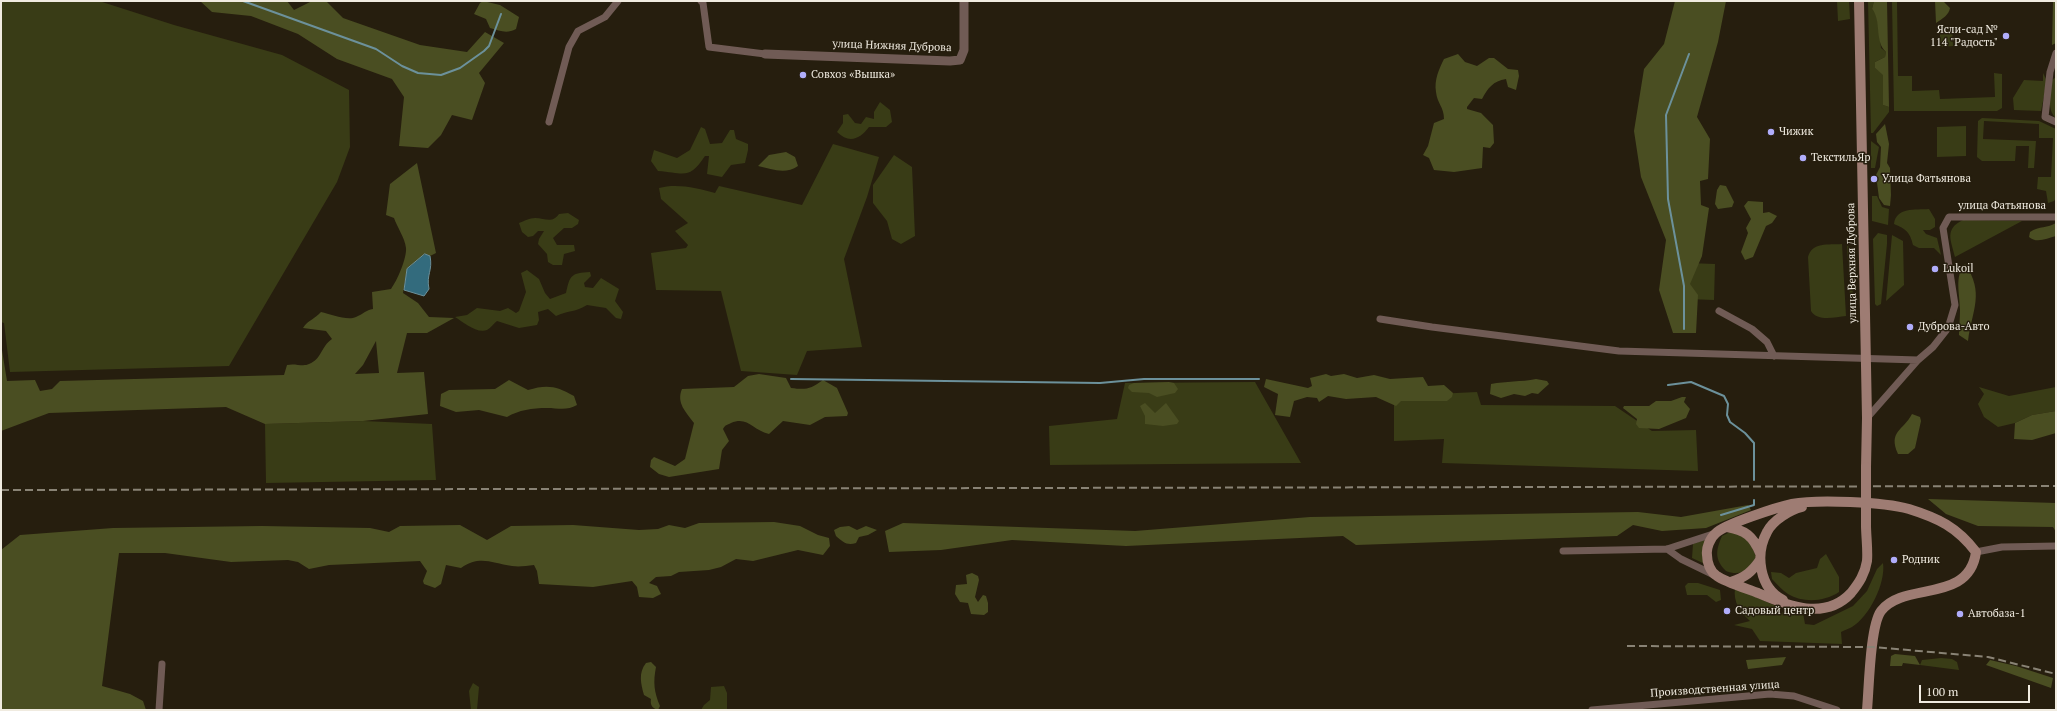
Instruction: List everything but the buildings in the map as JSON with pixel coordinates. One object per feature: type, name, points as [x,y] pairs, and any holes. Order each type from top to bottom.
[{"type":"main road","name":"улица Верхняя Дуброва","points":[[1800,608],[1815,610],[1831,607],[1847,596],[1864,574],[1867,560],[1867,418],[1859,1]]},
{"type":"main road","points":[[1731,582],[1744,578],[1754,570],[1760,557],[1767,531],[1780,518],[1796,508],[1819,502]]},
{"type":"main road","points":[[1800,608],[1779,602],[1716,576],[1708,565],[1706,554],[1709,544],[1716,533],[1726,527],[1792,504],[1819,502],[1885,505],[1908,509],[1936,518],[1956,529],[1976,552],[1974,563],[1965,576],[1950,585],[1898,599],[1881,611],[1876,626],[1867,710]]},
{"type":"main road","points":[[1726,527],[1747,533],[1756,544],[1760,557],[1760,570],[1769,588],[1780,598],[1800,608]]},
{"type":"street","points":[[549,122],[570,47],[578,31],[605,17],[618,1]]},
{"type":"street","points":[[701,1],[704,3],[709,47],[765,54]]},
{"type":"street","name":"улица Нижняя Дуброва","points":[[765,54],[950,62],[960,60],[964,50],[964,1]]},
{"type":"street","points":[[2056,53],[2050,72],[2045,117],[2056,122]]},
{"type":"street","name":"улица Фатьянова","points":[[1918,360],[1933,347],[1948,328],[1955,305],[1943,228],[1948,217],[2056,217]]},
{"type":"street","points":[[1719,311],[1752,329],[1767,342],[1774,356]]},
{"type":"street","points":[[1380,319],[1619,351],[1918,360]]},
{"type":"street","points":[[1867,418],[1918,360]]},
{"type":"street","points":[[1563,551],[1667,549],[1716,533]]},
{"type":"street","points":[[1976,552],[2002,547],[2056,546]]},
{"type":"street","points":[[1667,549],[1681,560],[1716,576]]},
{"type":"street","points":[[158,710],[162,664]]},
{"type":"street","name":"Производственная улица","points":[[1592,710],[1770,694],[1794,696],[1837,710]]},
{"type":"green space","points":[[1,1],[99,1],[174,25],[282,55],[349,90],[350,147],[337,182],[229,366],[10,372],[4,323],[1,322]]},
{"type":"green space","points":[[200,1],[287,1],[294,10],[312,1],[326,1],[343,18],[420,45],[467,52],[485,32],[504,43],[479,73],[485,83],[472,120],[452,115],[441,135],[428,148],[399,146],[404,97],[392,79],[337,59],[298,34],[251,16],[212,12]]},
{"type":"green space","points":[[483,1],[500,5],[519,17],[516,29],[506,32],[490,28],[486,19],[474,14],[480,3]]},
{"type":"green space","points":[[1675,1],[1726,1],[1718,42],[1697,117],[1710,139],[1708,179],[1700,181],[1701,205],[1709,208],[1702,256],[1690,284],[1698,295],[1696,333],[1673,333],[1659,290],[1666,240],[1641,177],[1634,131],[1644,69],[1664,44]]},
{"type":"green space","points":[[1837,1],[1849,1],[1850,19],[1838,21]]},
{"type":"green space","points":[[1868,1],[1874,1],[1872,9],[1877,15],[1881,48],[1886,52],[1885,57],[1875,62],[1875,68],[1883,74],[1883,105],[1889,107],[1889,112],[1873,133],[1871,133]]},
{"type":"green space","points":[[1874,1],[1887,1],[1889,107],[1883,105],[1883,75],[1875,68],[1875,62],[1885,57],[1886,52],[1880,42],[1877,19],[1872,9]]},
{"type":"green space","points":[[1892,1],[1897,1],[1898,76],[1912,76],[1912,91],[1939,90],[1940,99],[1995,97],[1994,73],[2002,74],[2002,108],[1997,111],[1894,111]]},
{"type":"green space","points":[[1935,1],[1944,2],[1950,8],[1947,15],[1936,23]]},
{"type":"green space","points":[[2053,1],[2056,1],[2056,43],[2052,45]]},
{"type":"green space","points":[[1952,26],[1953,46],[1940,47],[1940,27]]},
{"type":"green space","points":[[1458,54],[1465,62],[1477,66],[1489,58],[1494,58],[1508,69],[1518,70],[1519,76],[1516,90],[1508,87],[1506,79],[1498,81],[1491,86],[1482,99],[1474,98],[1467,107],[1467,109],[1481,113],[1493,125],[1494,143],[1490,148],[1483,147],[1482,168],[1454,172],[1434,170],[1429,158],[1423,155],[1428,146],[1434,123],[1444,119],[1443,111],[1437,96],[1436,79],[1444,59]]},
{"type":"green space","points":[[2043,73],[2047,81],[2041,111],[2014,110],[2013,98],[2024,80],[2043,81]]},
{"type":"green space","points":[[2056,77],[2056,118],[2051,110],[2050,100],[2052,80]]},
{"type":"green space","points":[[880,102],[890,110],[892,122],[886,127],[869,127],[862,135],[850,139],[841,136],[837,132],[843,123],[843,115],[848,114],[855,123],[861,124],[866,117],[874,119],[874,112]]},
{"type":"green space","points":[[1982,118],[2039,121],[2056,129],[2056,198],[2054,201],[2048,203],[2046,191],[2037,189],[2038,177],[2051,177],[2053,138],[2039,138],[2039,124],[1984,121],[1983,139],[2036,141],[2034,168],[2028,168],[2029,146],[2016,146],[2015,161],[1982,161],[1977,157],[1978,121]]},
{"type":"green space","points":[[1885,124],[1889,144],[1887,163],[1890,168],[1890,206],[1884,205],[1879,198],[1876,175],[1880,167],[1881,147],[1877,142],[1876,134]]},
{"type":"green space","points":[[1966,126],[1966,156],[1937,157],[1937,127]]},
{"type":"green space","points":[[701,127],[705,129],[710,144],[722,143],[730,130],[734,130],[736,139],[748,144],[745,163],[731,165],[722,177],[707,174],[709,156],[705,156],[695,169],[690,172],[681,173],[658,171],[651,161],[654,150],[677,158],[690,150]]},
{"type":"green space","points":[[1871,141],[1879,147],[1875,168],[1871,168]]},
{"type":"green space","points":[[833,144],[879,157],[867,197],[844,259],[862,347],[807,351],[797,375],[741,371],[721,291],[656,290],[651,253],[686,248],[688,245],[675,231],[688,223],[661,199],[659,188],[680,186],[715,193],[719,186],[802,205]]},
{"type":"green space","points":[[786,152],[795,157],[798,166],[793,169],[783,171],[758,166],[769,155]]},
{"type":"green space","points":[[894,155],[912,167],[915,236],[901,244],[892,239],[887,221],[873,203],[873,185]]},
{"type":"green space","points":[[417,163],[436,253],[430,256],[425,254],[407,269],[403,293],[418,303],[429,317],[454,318],[427,333],[407,333],[397,373],[424,372],[428,414],[363,421],[265,424],[226,407],[49,413],[1,431],[1,344],[7,381],[35,380],[40,391],[52,389],[60,381],[284,375],[287,365],[304,365],[313,362],[332,339],[326,331],[303,328],[307,323],[321,312],[344,318],[352,318],[373,309],[372,292],[391,289],[399,275],[405,258],[406,248],[394,218],[386,215],[390,184]],"holes":[[[376,341],[379,373],[355,374],[363,365]]]},
{"type":"green space","points":[[1720,185],[1726,186],[1734,202],[1732,207],[1718,209],[1715,204],[1717,190]]},
{"type":"green space","points":[[1872,196],[1877,196],[1882,207],[1889,209],[1888,225],[1872,221]]},
{"type":"green space","points":[[1748,201],[1763,202],[1763,213],[1769,212],[1777,216],[1772,223],[1766,226],[1753,257],[1745,260],[1741,252],[1748,233],[1746,228],[1751,219],[1744,206]]},
{"type":"green space","points":[[1929,209],[1935,219],[1935,227],[1930,230],[1923,230],[1926,234],[1937,238],[1941,255],[1934,248],[1919,248],[1913,245],[1907,232],[1894,224],[1898,215],[1902,212],[1907,210]]},
{"type":"green space","points":[[568,213],[579,220],[578,224],[572,228],[564,228],[553,238],[557,245],[574,245],[575,251],[564,254],[562,265],[553,265],[548,262],[547,254],[538,244],[544,231],[538,231],[533,236],[528,237],[522,232],[519,223],[533,218],[551,220],[559,214]]},
{"type":"green space","points":[[1963,220],[2022,221],[1955,257],[1950,236],[1951,231],[1957,223]]},
{"type":"green space","points":[[2056,223],[2056,236],[2039,240],[2029,237],[2030,232],[2033,230]]},
{"type":"green space","points":[[1878,233],[1887,235],[1887,244],[1881,304],[1877,306],[1875,304],[1873,239]]},
{"type":"green space","points":[[1892,235],[1903,241],[1904,285],[1886,301]]},
{"type":"green space","points":[[1842,244],[1846,316],[1827,318],[1818,317],[1811,311],[1808,257],[1813,249],[1821,245]]},
{"type":"green space","points":[[1847,245],[1852,251],[1853,307],[1851,314]]},
{"type":"green space","points":[[1688,263],[1715,264],[1714,300],[1687,299]]},
{"type":"green space","points":[[1965,264],[1971,274],[1976,293],[1976,302],[1968,341],[1959,335],[1960,310],[1958,286],[1960,274]]},
{"type":"green space","points":[[527,270],[539,279],[545,293],[550,299],[566,293],[572,276],[579,273],[590,272],[591,276],[584,283],[585,287],[593,288],[601,278],[619,289],[615,301],[623,312],[621,319],[616,318],[606,308],[587,305],[556,316],[548,309],[538,312],[539,320],[537,325],[519,328],[497,321],[490,328],[483,331],[470,327],[455,317],[467,315],[477,308],[500,311],[508,308],[516,313],[519,311],[526,292],[521,273]]},
{"type":"green space","points":[[759,374],[786,378],[791,388],[796,389],[808,388],[823,380],[837,388],[848,413],[847,416],[825,417],[810,425],[783,421],[769,434],[758,430],[746,422],[737,421],[726,425],[723,429],[729,441],[722,450],[719,469],[669,477],[659,474],[650,467],[651,460],[654,457],[675,466],[685,459],[694,423],[681,403],[680,394],[682,389],[734,387],[748,376]]},
{"type":"green space","points":[[1326,374],[1331,376],[1344,374],[1357,378],[1374,375],[1390,379],[1423,377],[1428,386],[1444,385],[1453,393],[1452,397],[1447,401],[1401,401],[1396,406],[1376,397],[1346,399],[1328,396],[1319,402],[1317,398],[1307,397],[1294,401],[1290,417],[1275,415],[1278,394],[1264,387],[1266,379],[1308,388],[1312,386],[1310,378]]},
{"type":"green space","points":[[1536,379],[1547,381],[1549,384],[1538,394],[1532,393],[1525,396],[1514,394],[1501,398],[1490,394],[1491,384]]},
{"type":"green space","points":[[509,380],[528,390],[541,387],[557,388],[574,396],[577,405],[566,409],[531,409],[521,411],[507,417],[479,410],[456,412],[440,406],[441,394],[449,390],[495,389]]},
{"type":"green space","points":[[1255,382],[1301,463],[1050,465],[1049,426],[1117,419],[1125,383]]},
{"type":"green space","points":[[1134,383],[1174,383],[1178,389],[1175,393],[1157,397],[1149,393],[1132,392],[1128,388],[1129,385]]},
{"type":"green space","points":[[1979,387],[2009,396],[2056,387],[2056,411],[2032,415],[2015,423],[1998,427],[1984,417],[1978,404],[1984,394]]},
{"type":"green space","points":[[1477,392],[1481,405],[1615,406],[1652,431],[1696,430],[1698,471],[1442,463],[1444,439],[1394,441],[1394,396]]},
{"type":"green space","points":[[1686,397],[1684,402],[1690,409],[1686,418],[1659,429],[1639,428],[1636,424],[1637,419],[1623,408],[1624,406],[1649,406],[1656,401],[1671,401]]},
{"type":"green space","points":[[1145,403],[1155,413],[1166,403],[1179,421],[1177,424],[1163,426],[1145,424],[1145,416],[1140,406]]},
{"type":"green space","points":[[2056,411],[2056,433],[2032,440],[2014,439],[2015,423],[2032,415]]},
{"type":"green space","points":[[1912,414],[1920,417],[1921,421],[1915,448],[1908,454],[1898,454],[1895,446],[1896,436]]},
{"type":"green space","points":[[363,421],[432,424],[436,480],[266,483],[265,424]]},
{"type":"green space","points":[[1928,499],[2056,503],[2056,532],[2053,527],[1978,526],[1946,514]]},
{"type":"green space","points":[[1748,505],[1751,510],[1706,528],[1662,531],[1633,525],[1617,536],[1356,545],[1343,536],[1126,546],[1012,540],[941,550],[889,552],[885,531],[903,523],[1135,531],[1310,517],[1638,512],[1681,517]]},
{"type":"green space","points":[[774,522],[800,526],[818,535],[829,538],[830,546],[823,555],[798,550],[753,561],[736,559],[721,567],[709,570],[679,572],[671,576],[656,577],[649,583],[657,586],[661,594],[653,598],[639,597],[637,587],[632,581],[593,587],[539,584],[537,571],[534,565],[515,566],[480,561],[468,564],[461,568],[446,565],[441,584],[435,588],[424,584],[423,581],[427,571],[420,561],[329,565],[309,569],[298,562],[288,560],[231,562],[165,553],[119,553],[102,686],[130,694],[143,701],[146,710],[1,710],[1,550],[20,535],[113,528],[262,526],[370,528],[389,532],[400,526],[460,525],[487,540],[511,526],[573,525],[639,530],[658,529],[669,525],[685,528],[699,523]]},
{"type":"green space","points":[[849,526],[857,530],[866,526],[877,530],[868,535],[859,537],[856,543],[848,544],[836,536],[834,530],[840,527]]},
{"type":"green space","points":[[1730,532],[1748,537],[1756,557],[1748,568],[1741,572],[1731,573],[1726,571],[1719,562],[1717,554],[1718,546],[1722,536]]},
{"type":"green space","points":[[1707,539],[1705,564],[1692,558],[1693,544]]},
{"type":"green space","points":[[1826,554],[1839,577],[1839,592],[1827,598],[1807,600],[1794,597],[1788,594],[1772,579],[1771,572],[1781,573],[1789,578],[1796,573],[1817,568],[1820,559]]},
{"type":"green space","points":[[1883,563],[1882,580],[1875,599],[1870,608],[1858,622],[1851,628],[1841,632],[1842,644],[1760,641],[1752,629],[1734,625],[1750,621],[1743,614],[1736,602],[1735,588],[1778,607],[1780,614],[1787,610],[1803,613],[1805,624],[1814,625],[1853,606],[1867,591],[1877,569]]},
{"type":"green space","points":[[972,573],[978,576],[979,580],[975,597],[978,602],[983,595],[986,596],[988,603],[988,612],[984,615],[971,614],[968,603],[960,602],[955,594],[956,585],[967,584],[966,575]]},
{"type":"green space","points":[[1688,583],[1698,583],[1720,590],[1721,600],[1716,602],[1707,595],[1687,595],[1685,586]]},
{"type":"green space","points":[[1895,654],[1915,656],[1920,665],[1903,663],[1902,666],[1890,666],[1891,656]]},
{"type":"green space","points":[[1786,657],[1782,665],[1748,669],[1746,660]]},
{"type":"green space","points":[[1941,658],[1952,659],[1957,662],[1959,670],[1920,665],[1922,660]]},
{"type":"green space","points":[[1990,660],[2016,666],[2053,678],[2051,688],[1986,665]]},
{"type":"green space","points":[[651,662],[656,667],[654,682],[656,696],[660,706],[658,710],[652,706],[651,699],[644,695],[641,683],[643,667],[646,663]]},
{"type":"green space","points":[[473,683],[479,687],[477,710],[471,710],[469,691]]},
{"type":"green space","points":[[724,686],[727,693],[727,710],[701,710],[710,700],[711,687]]},
{"type":"water","points":[[425,254],[430,256],[431,265],[428,280],[429,289],[424,296],[404,290],[407,269]]},
{"type":"waterway","points":[[243,1],[376,49],[402,66],[418,73],[441,75],[460,68],[489,46],[501,14]]},
{"type":"waterway","points":[[1684,329],[1684,286],[1668,199],[1666,115],[1689,54]]},
{"type":"waterway","points":[[791,379],[1100,383],[1144,379],[1259,379]]},
{"type":"waterway","points":[[1668,385],[1691,382],[1724,396],[1728,404],[1727,415],[1730,422],[1745,433],[1754,443],[1754,480]]},
{"type":"waterway","points":[[1721,515],[1754,505],[1754,500]]},
{"type":"railway","points":[[1,490],[2056,486]]},
{"type":"railway","points":[[1627,646],[1873,647],[1988,657],[2056,674]]},
{"type":"place","name":"Ясли-сад № 114 \"Радость\"","points":[[2006,36]]},
{"type":"place","name":"Совхоз «Вышка»","points":[[803,75]]},
{"type":"place","name":"Чижик","points":[[1771,132]]},
{"type":"place","name":"ТекстильЯр","points":[[1803,158]]},
{"type":"place","name":"Улица Фатьянова","points":[[1874,179]]},
{"type":"place","name":"Lukoil","points":[[1935,269]]},
{"type":"place","name":"Дуброва-Авто","points":[[1910,327]]},
{"type":"place","name":"Родник","points":[[1894,560]]},
{"type":"place","name":"Садовый центр","points":[[1727,611]]},
{"type":"place","name":"Автобаза-1","points":[[1960,614]]}]
